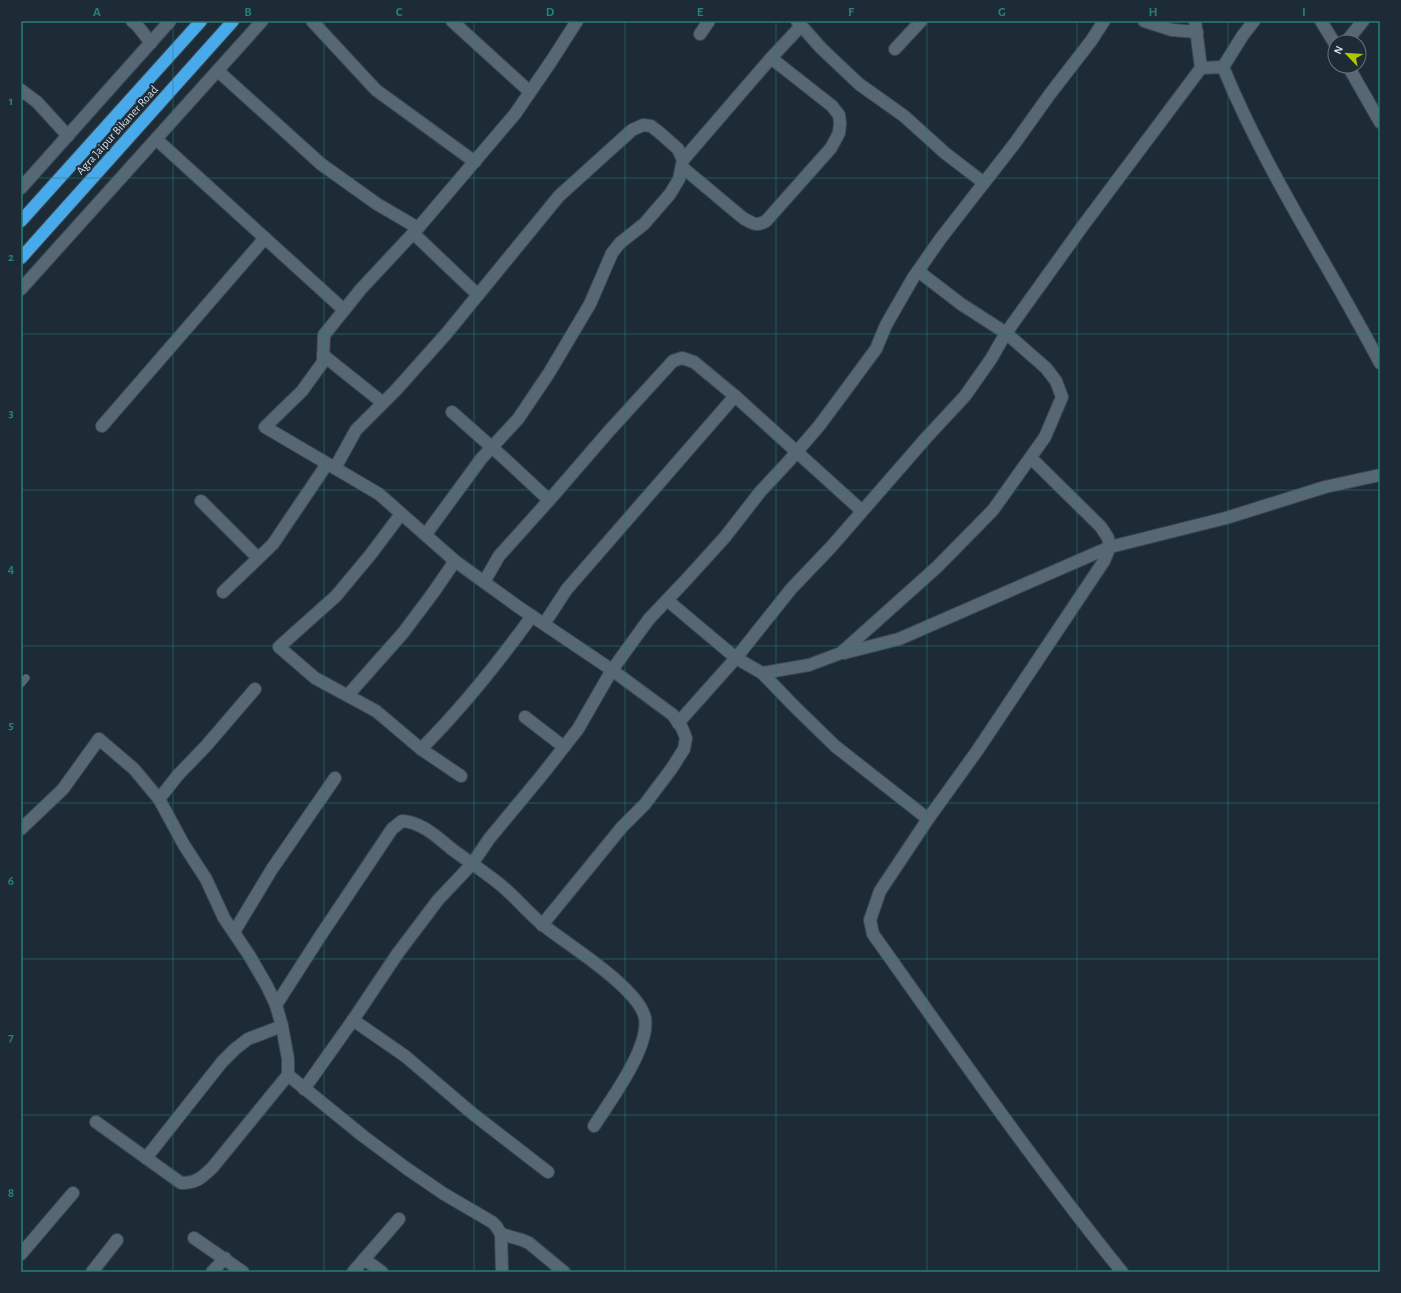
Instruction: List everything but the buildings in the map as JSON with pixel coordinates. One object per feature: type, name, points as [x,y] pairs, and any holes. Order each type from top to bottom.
[{"type":"highway","name":"Agra Jaipur Bikaner Road","points":[[21,221],[201,21]]},
{"type":"highway","name":"Agra Jaipur Bikaner Road","points":[[21,258],[233,21]]},
{"type":"street","points":[[132,21],[151,43]]},
{"type":"street","points":[[21,188],[170,21]]},
{"type":"street","points":[[21,289],[262,21]]},
{"type":"street","points":[[452,21],[530,92]]},
{"type":"street","points":[[542,925],[622,827],[645,804],[672,768],[684,749],[686,738],[678,723],[673,715],[612,670],[532,616],[455,561],[379,494],[265,427],[302,391],[322,362],[324,335],[361,289],[416,230],[515,114],[577,21]]},
{"type":"street","points":[[700,34],[709,21]]},
{"type":"street","points":[[895,49],[921,21]]},
{"type":"street","points":[[304,1089],[398,953],[434,906],[472,864],[489,839],[578,729],[612,670],[649,619],[725,537],[760,492],[819,426],[876,350],[886,325],[918,271],[941,238],[1091,41],[1104,21]]},
{"type":"street","points":[[678,723],[736,658],[791,589],[832,546],[926,438],[965,396],[1006,333],[1082,227],[1201,68],[1196,27],[1172,30],[1144,21]]},
{"type":"street","points":[[1223,67],[1243,35],[1254,21]]},
{"type":"street","points":[[1321,21],[1329,34]]},
{"type":"street","points":[[1352,34],[1363,21]]},
{"type":"street","points":[[314,22],[376,90],[475,162]]},
{"type":"street","points":[[426,534],[481,459],[518,419],[549,373],[590,304],[612,253],[620,244],[644,224],[670,194],[679,179],[683,163],[799,24],[858,84],[904,116],[945,153],[984,183]]},
{"type":"street","points":[[223,592],[273,544],[356,430],[383,403],[446,334],[559,196],[632,130],[644,125],[651,126],[678,149],[683,163],[742,218],[753,224],[760,224],[766,221],[831,148],[839,133],[840,123],[839,115],[832,106],[771,58]]},
{"type":"street","points":[[1201,68],[1223,67]]},
{"type":"street","points":[[1223,67],[1234,95],[1270,165],[1355,315],[1380,363]]},
{"type":"street","points":[[218,71],[321,164],[416,230],[478,295]]},
{"type":"street","points":[[1354,74],[1374,100],[1380,122]]},
{"type":"street","points":[[21,90],[37,102],[68,136]]},
{"type":"street","points":[[156,139],[344,310]]},
{"type":"street","points":[[102,426],[265,238]]},
{"type":"street","points":[[841,653],[937,568],[993,510],[1046,437],[1062,397],[1056,381],[1046,368],[1006,333],[961,304],[918,271]]},
{"type":"street","points":[[323,355],[383,403]]},
{"type":"street","points":[[484,582],[499,556],[609,431],[673,361],[682,358],[694,362],[735,396],[862,511]]},
{"type":"street","points":[[544,624],[566,589],[735,396]]},
{"type":"street","points":[[452,412],[549,500]]},
{"type":"street","points":[[1031,458],[1101,527],[1108,538],[1110,547],[1104,561],[977,751],[928,819],[880,892],[870,920],[873,934],[1043,1172],[1122,1272]]},
{"type":"street","points":[[762,673],[809,665],[841,653],[899,639],[1110,547],[1226,518],[1325,488],[1380,475]]},
{"type":"street","points":[[201,501],[258,558]]},
{"type":"street","points":[[402,514],[336,596],[279,647],[316,678],[376,711],[421,749],[460,776]]},
{"type":"street","points":[[348,696],[403,633],[433,594],[455,561]]},
{"type":"street","points":[[667,600],[736,658],[762,673],[835,746],[928,819]]},
{"type":"street","points":[[421,749],[450,720],[508,649],[532,616]]},
{"type":"street","points":[[159,799],[178,775],[206,746],[255,689]]},
{"type":"street","points":[[525,717],[564,747]]},
{"type":"street","points":[[21,829],[64,789],[99,739],[134,769],[159,799],[184,845],[206,879],[224,918],[264,980],[276,1005],[282,1026],[288,1059],[288,1075],[212,1168],[192,1183],[181,1183],[96,1122]]},
{"type":"street","points":[[234,932],[272,869],[335,778]]},
{"type":"street","points":[[276,1005],[392,829],[402,821],[411,821],[428,830],[498,882],[542,925],[617,982],[639,1003],[645,1018],[644,1037],[634,1062],[594,1126]]},
{"type":"street","points":[[353,1020],[405,1056],[473,1114],[548,1172]]},
{"type":"street","points":[[146,1158],[222,1062],[235,1049],[248,1039],[282,1026]]},
{"type":"street","points":[[288,1075],[363,1136],[406,1168],[444,1194],[492,1222],[501,1234],[502,1272]]},
{"type":"street","points":[[21,1254],[73,1193]]},
{"type":"street","points":[[353,1272],[399,1219]]},
{"type":"street","points":[[501,1234],[522,1240],[529,1244],[564,1272]]},
{"type":"street","points":[[194,1238],[244,1272]]},
{"type":"street","points":[[92,1272],[117,1240]]},
{"type":"street","points":[[212,1272],[225,1258]]},
{"type":"street","points":[[364,1259],[382,1272]]}]
